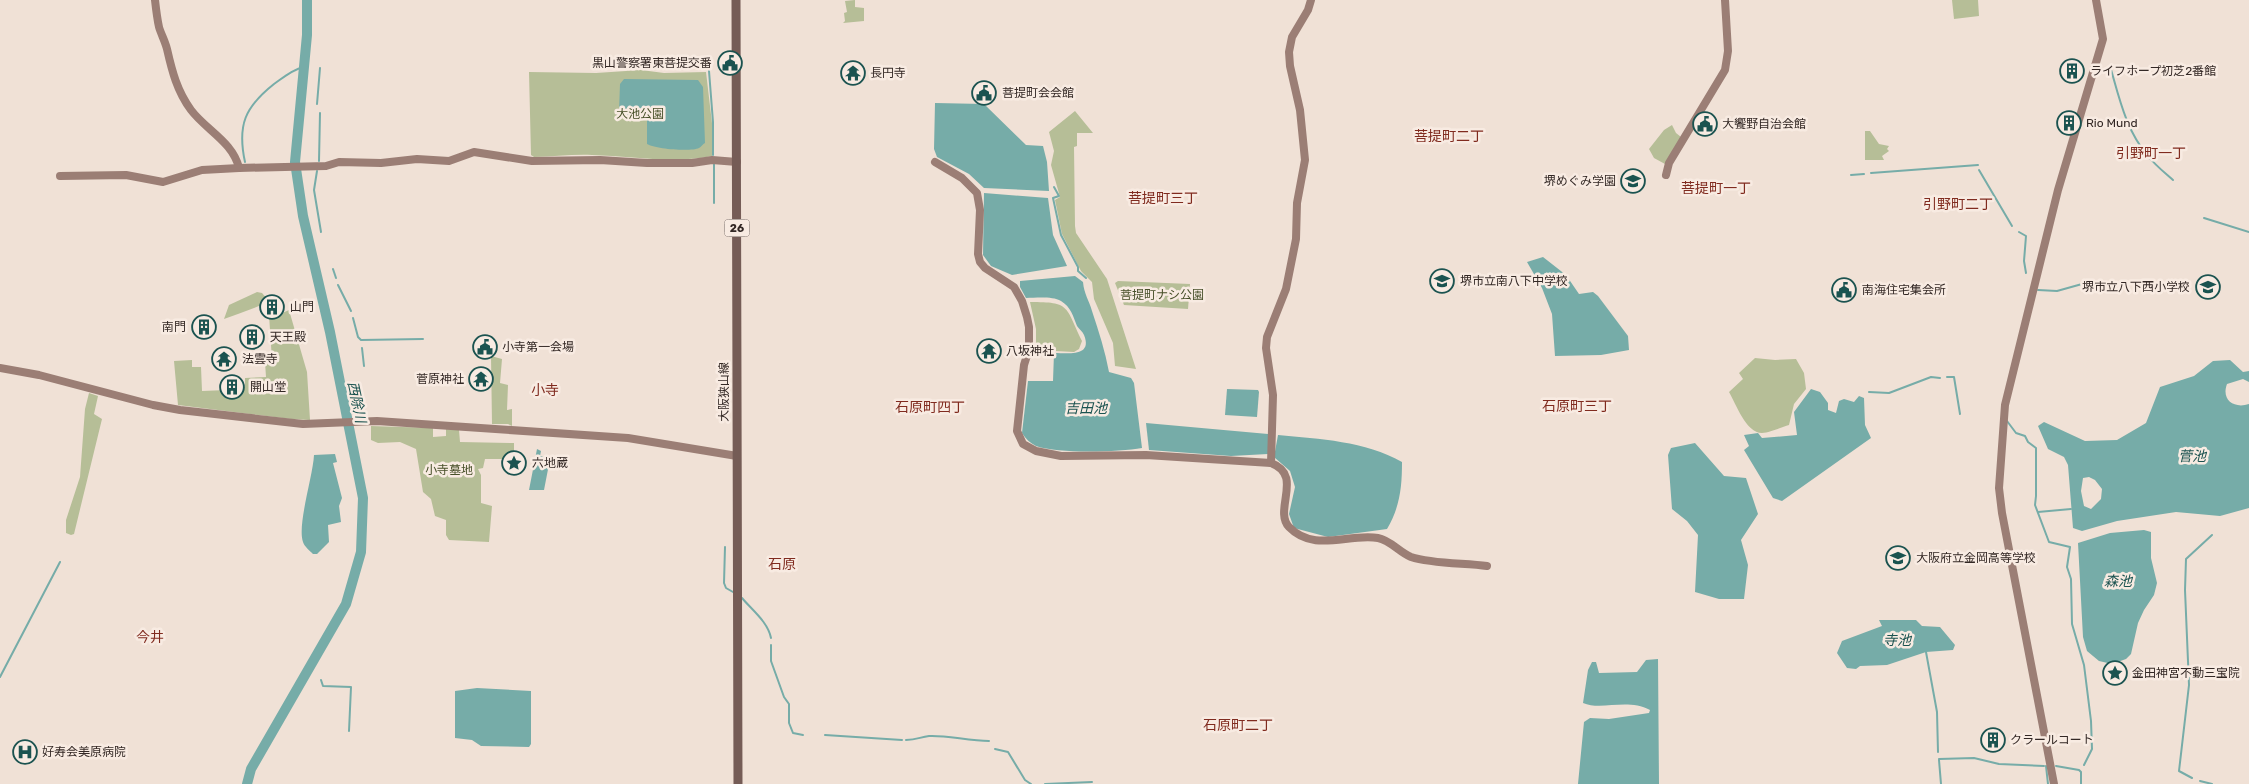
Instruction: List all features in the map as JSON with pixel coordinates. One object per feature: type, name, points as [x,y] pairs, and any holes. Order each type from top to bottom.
[{"type":"main road","name":"大阪狭山線","points":[[736,0],[738,784]]},
{"type":"street","points":[[155,0],[159,26],[171,69],[182,97],[196,116],[228,146],[237,160],[239,168]]},
{"type":"street","points":[[1271,463],[1273,395],[1272,378],[1266,348],[1267,337],[1286,289],[1296,239],[1297,203],[1305,160],[1300,110],[1290,66],[1289,52],[1292,37],[1308,10],[1311,0]]},
{"type":"street","points":[[1666,175],[1669,163],[1725,70],[1728,44],[1725,0]]},
{"type":"street","points":[[2054,784],[2002,513],[1999,488],[2002,434],[2011,377],[2047,233],[2103,38],[2096,0]]},
{"type":"street","points":[[60,176],[126,175],[163,182],[202,170],[326,166],[339,162],[391,162],[417,159],[449,161],[474,152],[532,161],[600,160],[692,163],[712,160],[737,162]]},
{"type":"street","points":[[934,162],[962,178],[977,193],[980,210],[978,254],[980,262],[985,268],[1014,288],[1022,301],[1029,327],[1029,349],[1024,366],[1021,409],[1017,423],[1017,431],[1023,444],[1036,451],[1061,456],[1146,455],[1271,463],[1277,465],[1286,476],[1288,487],[1284,516],[1288,526],[1296,533],[1314,540],[1326,541],[1378,538],[1412,557],[1487,566]]},
{"type":"street","points":[[0,368],[39,375],[153,406],[180,410],[292,423],[339,424],[377,422],[435,424],[628,438],[658,441],[737,456]]},
{"type":"green space","points":[[855,0],[855,7],[864,8],[864,21],[843,23],[845,21],[844,13],[847,12],[845,1]]},
{"type":"green space","points":[[1952,0],[1978,0],[1979,16],[1954,19]]},
{"type":"green space","name":"大池公園","points":[[641,70],[664,73],[706,72],[712,123],[712,156],[667,159],[592,155],[534,157],[531,155],[529,72],[596,73]]},
{"type":"green space","points":[[1075,111],[1093,133],[1077,133],[1077,146],[1074,147],[1076,233],[1107,279],[1136,369],[1115,366],[1113,343],[1094,299],[1092,282],[1081,271],[1062,234],[1055,200],[1060,197],[1051,165],[1054,151],[1049,132]]},
{"type":"green space","points":[[1672,125],[1676,133],[1681,137],[1665,164],[1654,158],[1649,149],[1664,130]]},
{"type":"green space","points":[[1865,131],[1870,131],[1879,144],[1889,146],[1887,149],[1889,151],[1882,156],[1884,160],[1865,160]]},
{"type":"green space","name":"菩提町ナシ公園","points":[[1118,281],[1190,284],[1188,309],[1124,305],[1115,283]]},
{"type":"green space","points":[[257,292],[262,293],[268,300],[266,303],[224,319],[229,305]]},
{"type":"green space","points":[[1030,302],[1053,303],[1065,308],[1082,341],[1079,349],[1074,352],[1037,350],[1036,329]]},
{"type":"green space","points":[[289,310],[307,372],[310,420],[178,405],[174,361],[192,360],[192,367],[201,367],[202,391],[227,390],[229,397],[238,397],[239,387],[245,387],[245,378],[266,377],[265,362],[272,360],[269,315],[278,315]]},
{"type":"green space","points":[[491,356],[502,359],[500,383],[508,385],[507,410],[512,409],[512,426],[508,424],[492,424]]},
{"type":"green space","points":[[1755,358],[1775,360],[1796,359],[1804,373],[1806,389],[1794,404],[1789,425],[1765,433],[1756,432],[1746,423],[1729,392],[1743,379],[1739,373]]},
{"type":"green space","points":[[89,393],[98,396],[94,414],[102,419],[74,534],[71,535],[66,533],[66,520],[80,477],[85,409]]},
{"type":"green space","name":"小寺墓地","points":[[371,426],[433,428],[433,437],[446,436],[446,429],[459,430],[460,442],[514,443],[514,459],[485,459],[483,468],[478,469],[481,475],[481,503],[492,506],[489,542],[449,540],[446,535],[446,520],[435,516],[431,499],[423,492],[416,449],[400,442],[378,443],[371,440]]},
{"type":"water","points":[[624,79],[698,80],[703,87],[705,143],[699,148],[689,150],[665,149],[647,144],[647,120],[619,112],[620,84]]},
{"type":"water","points":[[935,103],[984,104],[1026,145],[1043,146],[1047,162],[1049,191],[984,188],[969,174],[937,157],[934,149]]},
{"type":"water","points":[[984,193],[1048,198],[1053,235],[1067,266],[1012,275],[991,266],[983,255]]},
{"type":"water","points":[[1543,257],[1566,275],[1579,294],[1593,292],[1598,296],[1628,336],[1629,350],[1601,355],[1555,356],[1552,314],[1542,288],[1527,262]]},
{"type":"water","name":"吉田池","points":[[1075,276],[1083,282],[1085,294],[1102,342],[1109,372],[1131,378],[1134,383],[1142,448],[1104,451],[1046,449],[1028,441],[1022,433],[1028,381],[1053,381],[1054,353],[1078,352],[1085,347],[1086,342],[1071,312],[1064,303],[1053,298],[1026,298],[1020,287],[1020,281]]},
{"type":"water","name":"菅池","points":[[2230,360],[2243,372],[2249,371],[2249,382],[2243,379],[2227,384],[2226,395],[2227,399],[2234,404],[2249,404],[2249,508],[2220,516],[2176,512],[2117,521],[2082,531],[2073,528],[2068,465],[2064,457],[2048,449],[2038,426],[2044,422],[2085,441],[2117,440],[2146,423],[2160,387],[2194,376],[2213,361]],"holes":[[[2089,477],[2095,480],[2102,489],[2101,499],[2091,509],[2084,506],[2081,491],[2083,478]]]},
{"type":"water","points":[[1227,389],[1258,390],[1257,417],[1225,415]]},
{"type":"water","points":[[1811,389],[1820,392],[1828,403],[1828,410],[1836,413],[1839,401],[1844,399],[1854,402],[1859,396],[1864,398],[1865,425],[1871,438],[1782,501],[1773,498],[1744,450],[1749,446],[1744,435],[1758,433],[1762,438],[1797,435],[1794,412]]},
{"type":"water","points":[[1146,423],[1268,434],[1268,454],[1231,456],[1149,450]]},
{"type":"water","points":[[1278,435],[1358,445],[1373,449],[1402,462],[1399,497],[1395,513],[1387,529],[1328,537],[1294,528],[1289,514],[1295,487],[1290,471],[1274,457]]},
{"type":"water","points":[[1695,443],[1724,476],[1746,478],[1758,514],[1741,540],[1748,565],[1744,599],[1719,599],[1695,592],[1698,535],[1687,521],[1672,509],[1668,455],[1671,448]]},
{"type":"water","points":[[537,449],[541,451],[540,456],[550,459],[544,490],[529,490]]},
{"type":"water","points":[[335,454],[337,462],[333,463],[342,498],[339,506],[341,522],[328,525],[329,542],[317,554],[313,554],[304,544],[302,524],[314,455]]},
{"type":"water","name":"森池","points":[[2144,530],[2151,532],[2151,558],[2157,583],[2154,595],[2138,623],[2131,654],[2126,659],[2112,664],[2099,661],[2087,651],[2083,637],[2078,543],[2110,533]]},
{"type":"water","name":"寺池","points":[[1879,620],[1916,620],[1922,626],[1940,627],[1955,645],[1953,650],[1926,652],[1887,665],[1860,666],[1856,669],[1847,668],[1837,653],[1842,641],[1882,626]]},
{"type":"water","points":[[1658,659],[1659,784],[1578,784],[1584,722],[1590,718],[1609,719],[1649,713],[1650,710],[1632,705],[1598,706],[1583,703],[1588,670],[1592,662],[1596,662],[1599,673],[1637,672],[1646,660]]},
{"type":"water","points":[[477,688],[531,691],[531,744],[529,747],[481,746],[472,740],[455,738],[455,691]]},
{"type":"waterway","name":"西除川","points":[[247,784],[251,769],[346,604],[361,552],[363,498],[330,332],[303,216],[295,162],[307,35],[307,0]]},
{"type":"waterway","points":[[2110,66],[2120,102],[2134,136],[2151,159],[2173,180]]},
{"type":"waterway","points":[[245,162],[242,137],[243,127],[250,109],[264,92],[274,84],[293,71],[305,67]]},
{"type":"waterway","points":[[317,104],[320,68]]},
{"type":"waterway","points":[[709,71],[713,122],[713,155]]},
{"type":"waterway","points":[[319,161],[320,113]]},
{"type":"waterway","points":[[714,164],[714,203]]},
{"type":"waterway","points":[[1871,173],[1978,165]]},
{"type":"waterway","points":[[1979,170],[2012,226]]},
{"type":"waterway","points":[[317,171],[314,190],[321,232]]},
{"type":"waterway","points":[[1851,175],[1864,174]]},
{"type":"waterway","points":[[1054,187],[1059,196],[1053,198],[1061,235],[1078,267],[1078,271],[1086,278]]},
{"type":"waterway","points":[[2204,218],[2249,232]]},
{"type":"waterway","points":[[2019,232],[2026,236],[2024,261],[2026,273]]},
{"type":"waterway","points":[[333,269],[336,278]]},
{"type":"waterway","points":[[2038,290],[2057,291],[2082,284]]},
{"type":"waterway","points":[[338,285],[351,311]]},
{"type":"waterway","points":[[353,318],[358,337],[361,340],[423,339]]},
{"type":"waterway","points":[[362,348],[364,366]]},
{"type":"waterway","points":[[1869,392],[1889,393],[1931,377],[1940,378]]},
{"type":"waterway","points":[[1947,377],[1954,377],[1960,414]]},
{"type":"waterway","points":[[2007,421],[2016,433],[2025,436],[2028,442],[2036,448],[2035,505],[2049,542],[2070,547],[2067,567],[2071,579],[2072,624],[2084,665],[2091,721],[2092,749],[2084,765]]},
{"type":"waterway","points":[[2038,512],[2071,509]]},
{"type":"waterway","points":[[2192,778],[2179,771],[2189,685],[2185,590],[2186,559],[2212,535]]},
{"type":"waterway","points":[[725,547],[724,583],[726,588],[733,592]]},
{"type":"waterway","points":[[0,677],[60,562]]},
{"type":"waterway","points":[[742,598],[763,621],[771,638]]},
{"type":"waterway","points":[[771,645],[771,661],[784,697],[789,704],[789,723],[793,733],[803,735]]},
{"type":"waterway","points":[[1926,652],[1937,712],[1938,752]]},
{"type":"waterway","points":[[321,680],[323,686],[351,687],[349,731]]},
{"type":"waterway","points":[[825,735],[902,740]]},
{"type":"waterway","points":[[906,740],[936,736],[989,741]]},
{"type":"waterway","points":[[995,749],[1008,752],[1025,780],[1031,784]]},
{"type":"waterway","points":[[1939,759],[1974,758],[1999,764],[2044,766]]},
{"type":"waterway","points":[[1939,760],[1941,784]]},
{"type":"waterway","points":[[2046,766],[2048,784]]},
{"type":"waterway","points":[[2056,766],[2079,770],[2081,772],[2081,784]]},
{"type":"waterway","points":[[2200,781],[2212,784]]},
{"type":"waterway","points":[[1045,784],[1092,782]]},
{"type":"place","name":"黒山警察署東菩提交番","points":[[730,63]]},
{"type":"place","name":"ライフホープ初芝2番館","points":[[2072,71]]},
{"type":"place","name":"長円寺","points":[[853,73]]},
{"type":"place","name":"菩提町会会館","points":[[984,93]]},
{"type":"place","name":"Rio Mund","points":[[2069,123]]},
{"type":"place","name":"大饗野自治会館","points":[[1705,124]]},
{"type":"place","name":"堺めぐみ学園","points":[[1633,181]]},
{"type":"place","name":"堺市立南八下中学校","points":[[1442,281]]},
{"type":"place","name":"堺市立八下西小学校","points":[[2208,287]]},
{"type":"place","name":"南海住宅集会所","points":[[1844,290]]},
{"type":"place","name":"山門","points":[[272,307]]},
{"type":"place","name":"南門","points":[[204,327]]},
{"type":"place","name":"天王殿","points":[[252,337]]},
{"type":"place","name":"小寺第一会場","points":[[485,347]]},
{"type":"place","name":"八坂神社","points":[[989,351]]},
{"type":"place","name":"法雲寺","points":[[224,359]]},
{"type":"place","name":"菅原神社","points":[[481,379]]},
{"type":"place","name":"開山堂","points":[[232,387]]},
{"type":"place","name":"六地蔵","points":[[514,463]]},
{"type":"place","name":"大阪府立金岡高等学校","points":[[1898,558]]},
{"type":"place","name":"金田神宮不動三宝院","points":[[2115,673]]},
{"type":"place","name":"クラールコート","points":[[1993,740]]},
{"type":"place","name":"好寿会美原病院","points":[[25,752]]},
{"type":"district","name":"菩提町二丁","points":[[1449,136]]},
{"type":"district","name":"引野町一丁","points":[[2151,153]]},
{"type":"district","name":"菩提町一丁","points":[[1716,188]]},
{"type":"district","name":"菩提町三丁","points":[[1163,198]]},
{"type":"district","name":"引野町二丁","points":[[1958,204]]},
{"type":"district","name":"小寺","points":[[545,390]]},
{"type":"district","name":"石原町三丁","points":[[1577,406]]},
{"type":"district","name":"石原町四丁","points":[[930,407]]},
{"type":"district","name":"石原","points":[[782,564]]},
{"type":"district","name":"今井","points":[[150,637]]},
{"type":"district","name":"石原町二丁","points":[[1238,725]]}]
